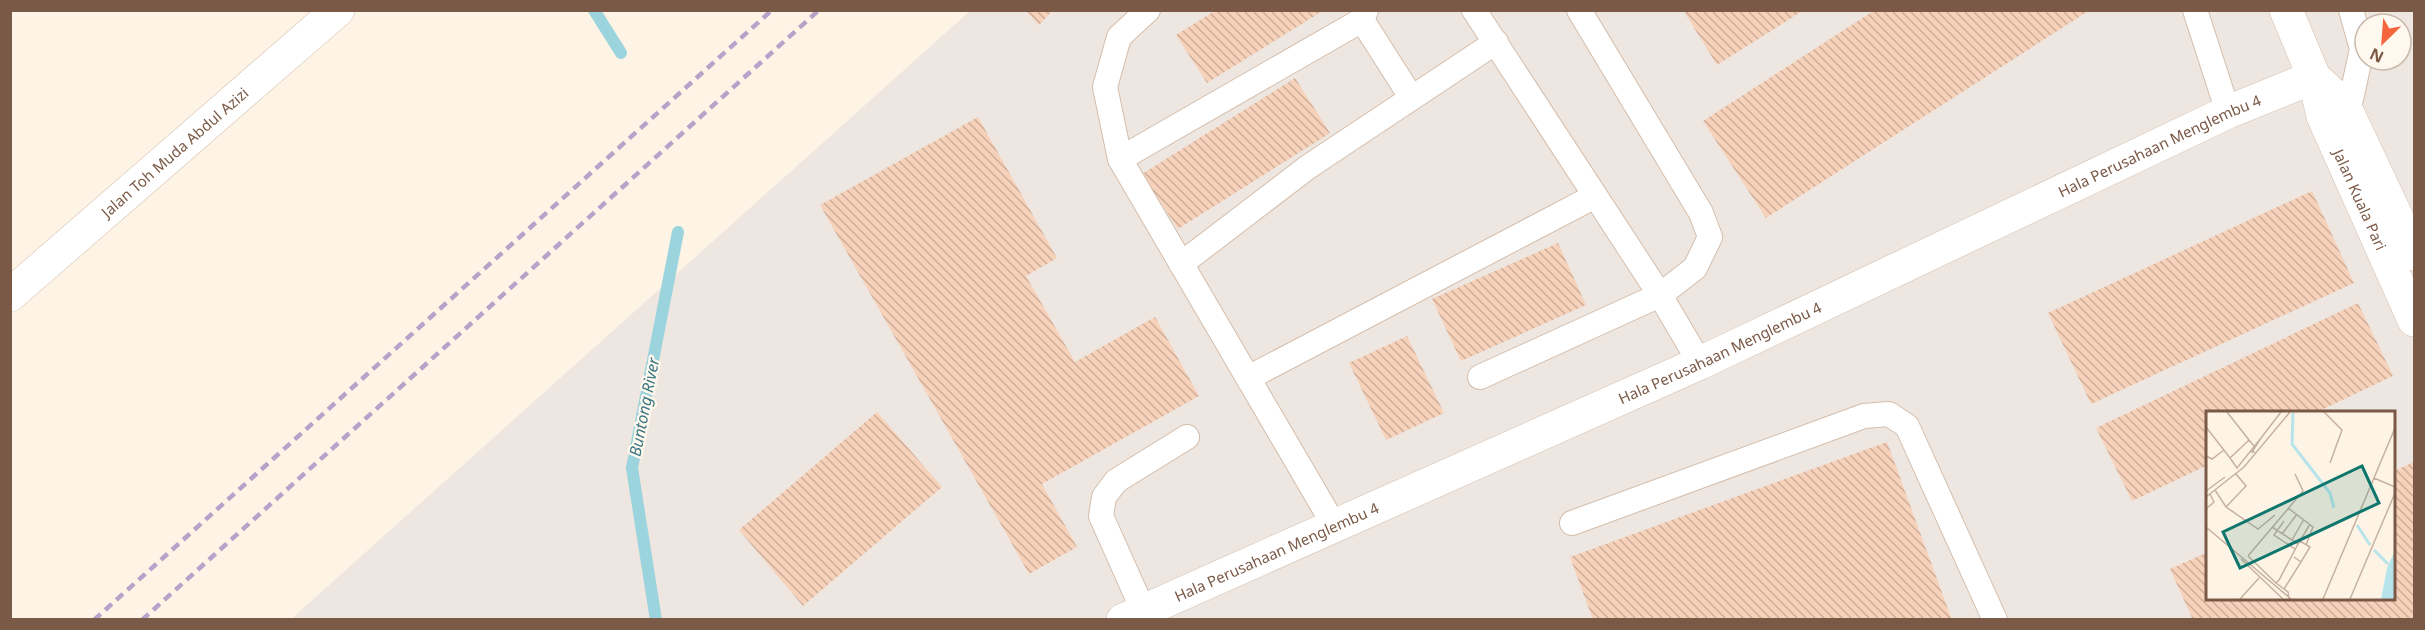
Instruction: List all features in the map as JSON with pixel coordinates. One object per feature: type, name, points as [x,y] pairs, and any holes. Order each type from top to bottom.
[{"type":"street","name":"Jalan Toh Muda Abdul Azizi","points":[[10,295],[338,10]]},
{"type":"street","name":"Jalan Kuala Pari","points":[[2287,14],[2314,77],[2323,116],[2415,320]]},
{"type":"street","name":"Hala Perusahaan Menglembu 4","points":[[1133,615],[1700,363],[2228,112],[2314,77]]},
{"type":"street","name":"Jalan Kuala Pari","points":[[2314,77],[2344,105],[2415,254]]},
{"type":"lane","points":[[1148,10],[1119,37],[1105,87],[1120,159],[1334,525]]},
{"type":"lane","points":[[1474,10],[1660,295],[1700,363]]},
{"type":"lane","points":[[1480,377],[1660,295],[1695,268],[1710,237],[1701,213],[1579,10]]},
{"type":"lane","points":[[2195,10],[2228,112]]},
{"type":"lane","points":[[2348,113],[2362,49],[2351,10]]},
{"type":"lane","points":[[1120,159],[1364,15],[1411,97]]},
{"type":"lane","points":[[1181,264],[1308,167],[1496,42]]},
{"type":"lane","points":[[1248,378],[1595,196]]},
{"type":"lane","points":[[1572,523],[1864,416],[1889,414],[1906,426],[1995,620]]},
{"type":"lane","points":[[1133,615],[1101,516],[1104,497],[1116,482],[1187,437]]},
{"type":"shaded area","points":[[970,11],[2414,11],[2414,619],[290,620]]},
{"type":"building","points":[[1025,10],[1053,10],[1039,25]]},
{"type":"building","points":[[1216,10],[1324,10],[1207,83],[1176,35]]},
{"type":"building","points":[[1683,10],[1804,10],[1717,65]]},
{"type":"building","points":[[1875,10],[2090,10],[1766,218],[1703,121]]},
{"type":"building","points":[[1295,78],[1330,133],[1178,229],[1142,174]]},
{"type":"building","points":[[978,117],[1057,258],[1026,276],[1075,362],[1155,317],[1199,396],[1042,484],[1077,547],[1029,574],[820,205]]},
{"type":"building","points":[[2312,191],[2354,283],[2091,404],[2048,313]]},
{"type":"building","points":[[1558,243],[1586,305],[1461,361],[1432,299]]},
{"type":"building","points":[[2358,303],[2393,376],[2319,411],[2206,411],[2206,466],[2132,501],[2096,428]]},
{"type":"building","points":[[1407,336],[1444,413],[1386,440],[1349,363]]},
{"type":"building","points":[[877,412],[942,487],[803,606],[739,530]]},
{"type":"building","points":[[1887,442],[1952,620],[1593,620],[1570,557]]},
{"type":"building","points":[[2414,462],[2414,620],[2193,620],[2170,569],[2206,553],[2206,600],[2395,600],[2395,471]]},
{"type":"waterway","name":"Buntong River","points":[[594,10],[621,53]]},
{"type":"waterway","name":"Buntong River","points":[[656,620],[632,468],[678,232]]},
{"type":"railway","points":[[94,620],[772,10]]},
{"type":"railway","points":[[142,620],[819,10]]}]
